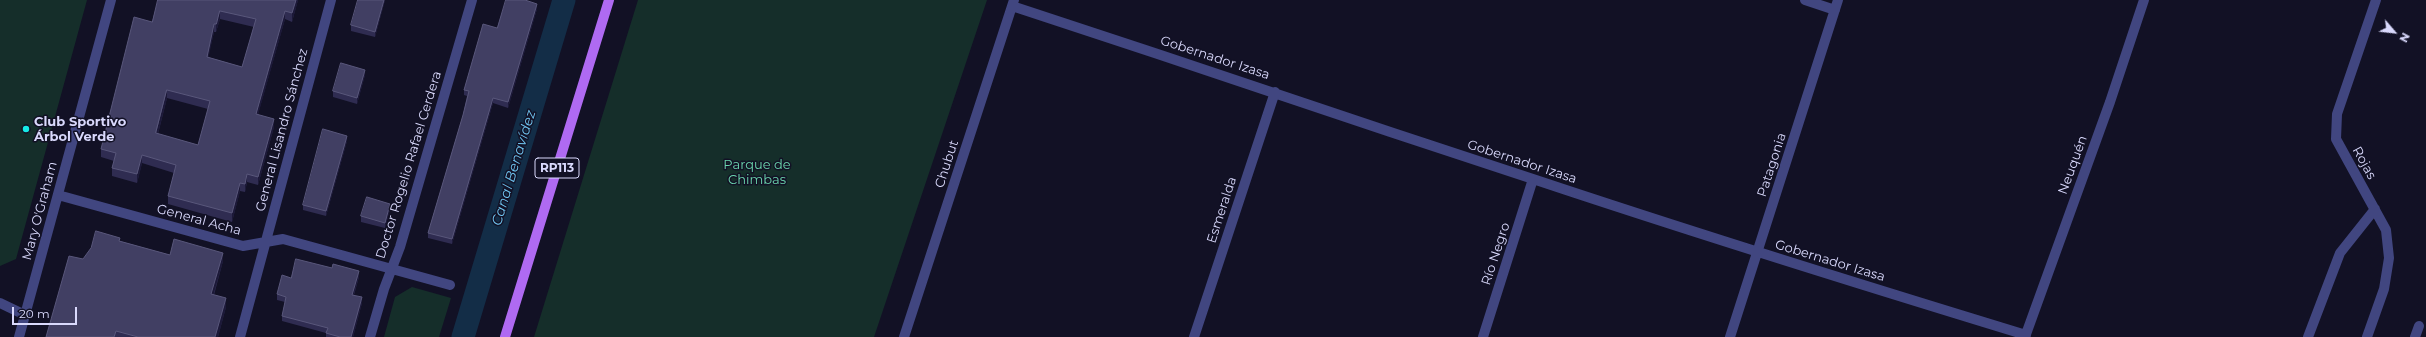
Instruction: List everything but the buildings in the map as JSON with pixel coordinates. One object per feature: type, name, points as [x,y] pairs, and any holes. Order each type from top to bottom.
[{"type":"main road","name":"RP113","points":[[505,337],[608,0]]},
{"type":"street","name":"Mary O'Graham","points":[[19,337],[111,0]]},
{"type":"street","name":"General Lisandro Sánchez","points":[[240,337],[331,0]]},
{"type":"street","name":"Doctor Rogelio Rafael Cerdera","points":[[370,337],[391,269],[400,247],[472,0]]},
{"type":"street","points":[[1806,0],[1836,5]]},
{"type":"street","name":"Neuquén","points":[[2026,336],[2110,102],[2144,0]]},
{"type":"street","name":"Rojas","points":[[2367,337],[2384,289],[2389,258],[2386,230],[2336,139],[2337,114],[2376,0]]},
{"type":"street","name":"Gobernador Izasa","points":[[1013,3],[1533,180],[2026,336]]},
{"type":"street","name":"Chubut","points":[[904,337],[1013,3]]},
{"type":"street","name":"Patagonia","points":[[1730,337],[1836,5]]},
{"type":"street","name":"Esmeralda","points":[[1194,337],[1275,92]]},
{"type":"street","name":"Río Negro","points":[[1483,337],[1533,180]]},
{"type":"street","name":"General Acha","points":[[58,195],[243,246],[283,239],[450,284]]},
{"type":"street","points":[[2308,337],[2340,253],[2375,209]]},
{"type":"street","points":[[0,303],[25,315]]},
{"type":"street","points":[[2416,337],[2419,326]]},
{"type":"green space","name":"Club Sportivo Árbol Verde","points":[[0,0],[87,0],[16,259],[0,266]]},
{"type":"green space","name":"Parque de Chimbas","points":[[638,0],[987,0],[874,337],[534,337]]},
{"type":"green space","points":[[412,287],[451,298],[439,337],[384,337],[395,297]]},
{"type":"waterway","name":"Canal Benavídez","points":[[463,337],[564,0]]},
{"type":"place","name":"Club Sportivo Árbol Verde","points":[[26,129]]}]
